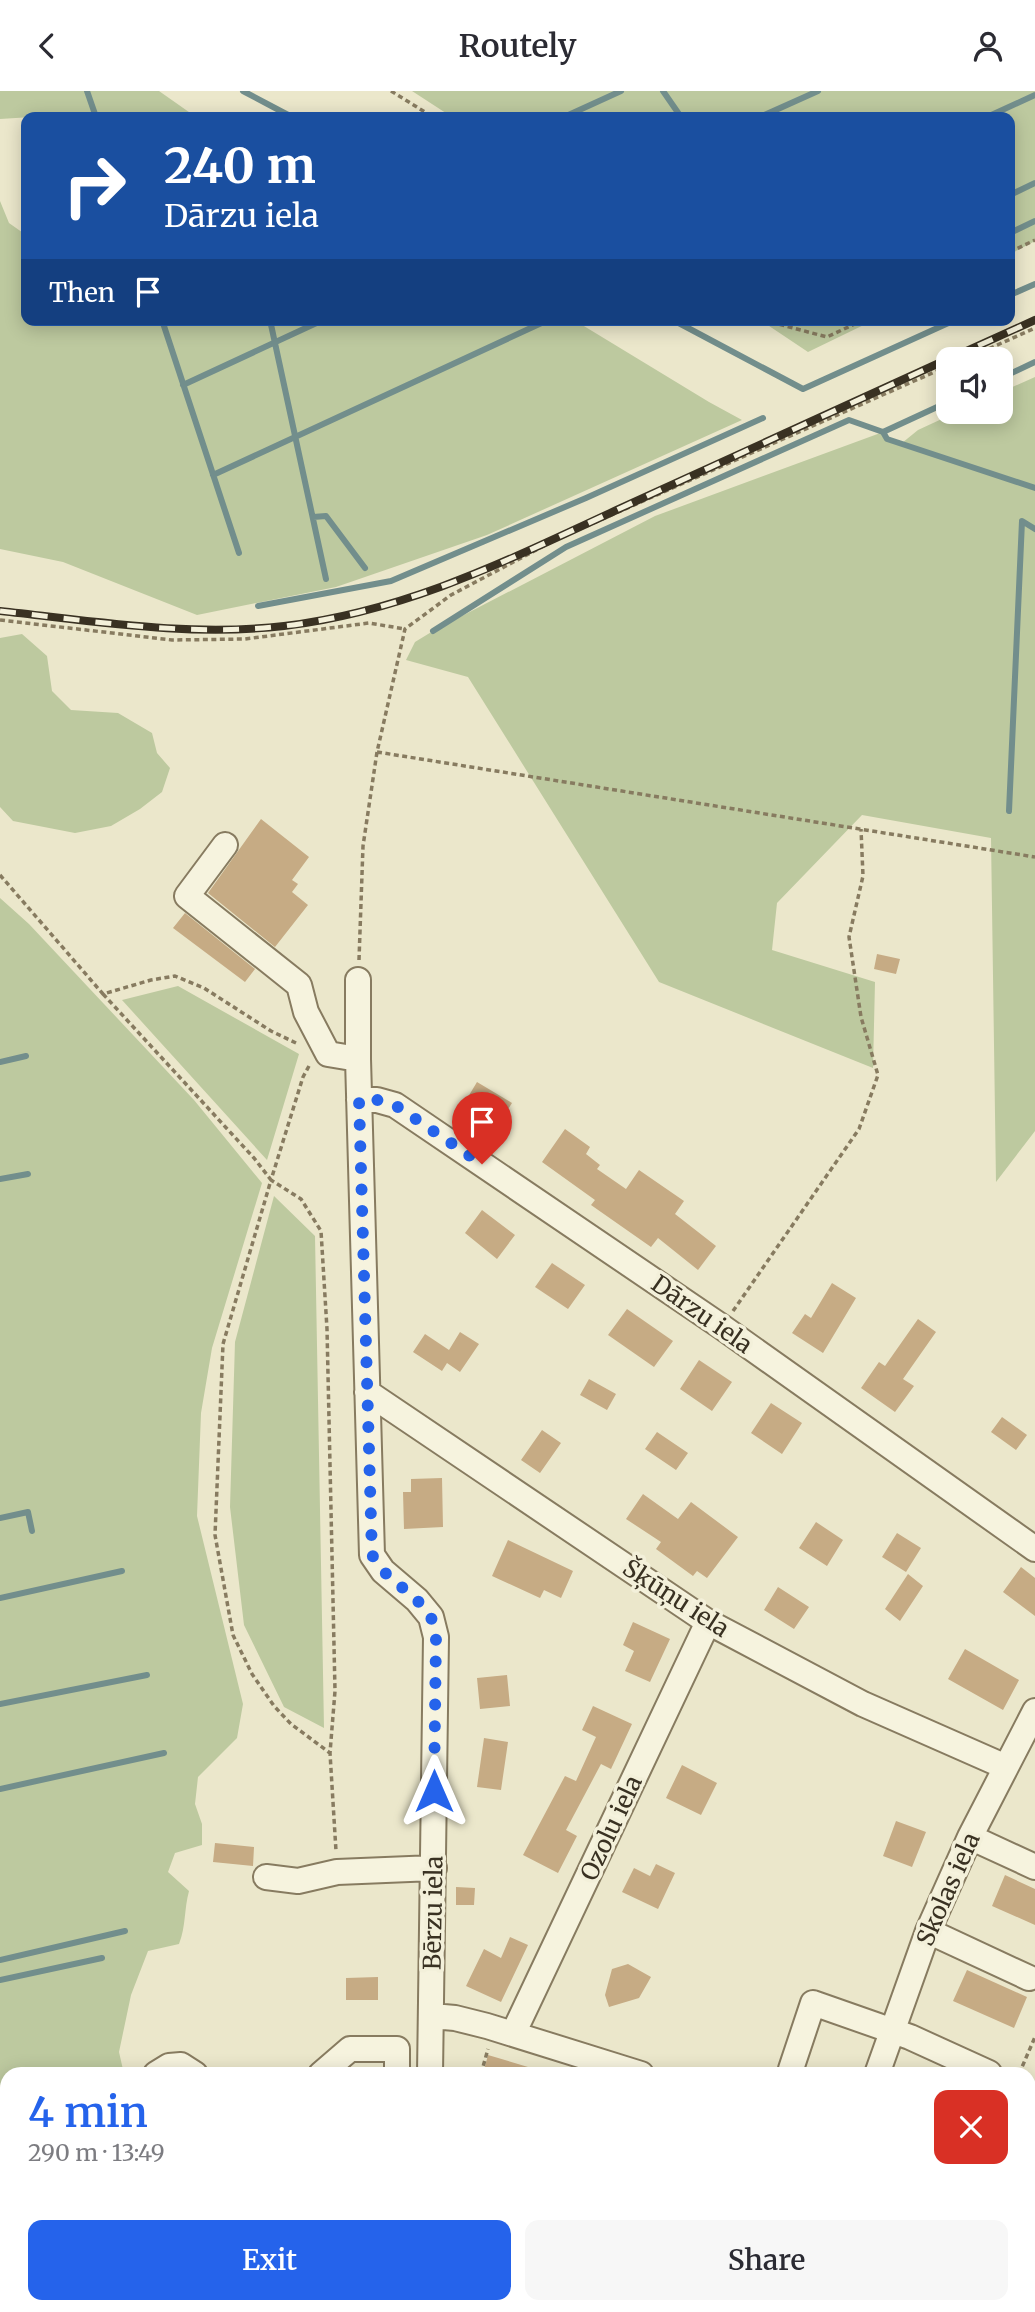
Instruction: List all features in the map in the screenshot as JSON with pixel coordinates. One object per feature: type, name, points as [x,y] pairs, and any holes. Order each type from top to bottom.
[{"type":"street","points":[[225,845],[187,896],[299,985],[306,1012],[323,1053],[358,1059]]},
{"type":"street","name":"Bērzu iela","points":[[358,980],[372,1555],[383,1571],[417,1600],[431,1617],[436,1637],[430,2067]]},
{"type":"street","name":"Dārzu iela","points":[[359,1100],[377,1100],[395,1105],[722,1327],[1035,1549]]},
{"type":"street","name":"Šķūņu iela","points":[[367,1392],[708,1622],[863,1704],[1006,1767]]},
{"type":"street","name":"Ozolu iela","points":[[513,2034],[708,1622]]},
{"type":"street","name":"Skolas iela","points":[[879,2067],[928,1931],[970,1837],[1006,1767],[1027,1747],[1035,1711]]},
{"type":"street","points":[[970,1837],[1035,1867]]},
{"type":"street","points":[[266,1877],[299,1881],[337,1872],[434,1868]]},
{"type":"street","points":[[928,1931],[1029,1978]]},
{"type":"street","points":[[792,2067],[813,2003],[892,2029],[976,2067]]},
{"type":"street","points":[[432,2017],[455,2018],[619,2067]]},
{"type":"street","points":[[329,2067],[349,2049],[397,2049],[397,2067]]},
{"type":"street","points":[[167,2067],[184,2067]]},
{"type":"path","points":[[391,91],[425,112]]},
{"type":"path","points":[[1015,250],[1035,240]]},
{"type":"path","points":[[786,326],[827,337],[850,326]]},
{"type":"path","points":[[993,347],[1035,328]]},
{"type":"path","points":[[358,980],[363,846],[377,752],[405,629],[452,595],[555,540],[936,371]]},
{"type":"path","points":[[0,620],[172,640],[246,639],[369,623],[405,629]]},
{"type":"path","points":[[377,752],[1035,857]]},
{"type":"path","points":[[722,1327],[859,1129],[878,1076],[861,1017],[849,937],[863,876],[860,829]]},
{"type":"path","points":[[0,867],[1,876],[103,994],[254,1158],[271,1180],[301,1199],[321,1231],[327,1329],[335,1691],[330,1753],[337,1872]]},
{"type":"path","points":[[103,994],[175,976],[204,989],[271,1031],[323,1053],[303,1077],[223,1344],[215,1535],[233,1635],[252,1675],[274,1706],[292,1724],[330,1753]]},
{"type":"path","points":[[1022,2067],[1035,2037]]},
{"type":"green space","points":[[0,91],[159,91],[189,112],[21,112],[21,118],[0,119]]},
{"type":"green space","points":[[412,91],[1035,91],[1035,241],[1015,251],[1015,112],[444,112]]},
{"type":"green space","points":[[0,201],[9,223],[21,231],[21,326],[584,326],[742,420],[487,535],[336,587],[197,615],[63,562],[0,549]]},
{"type":"green space","points":[[769,326],[862,326],[808,352]]},
{"type":"green space","points":[[1035,377],[1035,1131],[996,1182],[991,838],[862,815],[777,903],[772,950],[875,982],[873,1068],[659,982],[468,677],[406,660],[415,642],[433,631],[655,516],[883,432],[887,438],[902,443],[918,430],[936,422],[936,424],[1013,424],[1013,387]]},
{"type":"green space","points":[[22,634],[47,656],[52,691],[71,710],[118,713],[152,733],[157,753],[170,768],[162,792],[111,826],[75,833],[13,821],[0,807],[0,638]]},
{"type":"green space","points":[[0,898],[29,924],[194,1100],[262,1183],[212,1348],[201,1413],[197,1516],[243,1704],[237,1738],[198,1777],[195,1804],[202,1824],[202,1845],[175,1853],[168,1872],[189,1891],[179,1944],[148,1951],[131,1995],[119,2052],[122,2067],[0,2067]]},
{"type":"green space","points":[[178,986],[299,1054],[267,1160],[122,1000]]},
{"type":"green space","points":[[274,1196],[315,1236],[324,1728],[284,1707],[244,1625],[230,1507],[235,1342]]},
{"type":"building","points":[[261,819],[309,857],[292,880],[298,884],[292,892],[308,905],[275,947],[208,893]]},
{"type":"building","points":[[185,913],[255,969],[245,982],[173,928]]},
{"type":"building","points":[[877,954],[900,959],[896,974],[874,969]]},
{"type":"building","points":[[477,1082],[512,1103],[493,1133],[459,1112]]},
{"type":"building","points":[[565,1129],[590,1147],[586,1154],[600,1165],[597,1169],[626,1189],[639,1170],[684,1201],[675,1214],[716,1246],[698,1270],[658,1238],[651,1247],[591,1205],[595,1200],[542,1162]]},
{"type":"building","points":[[482,1210],[515,1235],[497,1259],[465,1233]]},
{"type":"building","points":[[552,1263],[585,1285],[568,1309],[535,1287]]},
{"type":"building","points":[[832,1283],[856,1298],[823,1353],[792,1333],[805,1314],[811,1318]]},
{"type":"building","points":[[627,1309],[673,1341],[654,1367],[608,1335]]},
{"type":"building","points":[[918,1319],[936,1332],[903,1379],[914,1386],[895,1412],[861,1388],[879,1362],[885,1366]]},
{"type":"building","points":[[460,1332],[479,1344],[460,1372],[447,1363],[442,1371],[413,1352],[425,1334],[449,1350]]},
{"type":"building","points":[[699,1360],[732,1382],[712,1411],[680,1389]]},
{"type":"building","points":[[589,1379],[616,1394],[607,1410],[580,1395]]},
{"type":"building","points":[[771,1403],[802,1423],[782,1454],[751,1433]]},
{"type":"building","points":[[1002,1417],[1027,1435],[1016,1450],[991,1432]]},
{"type":"building","points":[[542,1430],[561,1443],[540,1473],[521,1460]]},
{"type":"building","points":[[657,1432],[688,1453],[676,1470],[645,1449]]},
{"type":"building","points":[[442,1478],[443,1527],[404,1529],[403,1492],[411,1492],[411,1479]]},
{"type":"building","points":[[643,1494],[678,1519],[691,1502],[738,1537],[707,1578],[697,1571],[693,1576],[656,1549],[661,1542],[626,1519]]},
{"type":"building","points":[[816,1522],[843,1540],[827,1566],[799,1548]]},
{"type":"building","points":[[897,1533],[921,1548],[906,1572],[882,1557]]},
{"type":"building","points":[[508,1540],[573,1571],[561,1598],[544,1590],[540,1598],[492,1576]]},
{"type":"building","points":[[1021,1567],[1035,1578],[1035,1616],[1003,1592]]},
{"type":"building","points":[[908,1574],[923,1586],[900,1621],[885,1609]]},
{"type":"building","points":[[778,1587],[809,1607],[794,1629],[764,1610]]},
{"type":"building","points":[[633,1622],[670,1639],[650,1682],[625,1671],[634,1651],[623,1645]]},
{"type":"building","points":[[965,1649],[1019,1680],[1003,1710],[948,1679]]},
{"type":"building","points":[[507,1675],[510,1706],[480,1709],[477,1678]]},
{"type":"building","points":[[593,1706],[632,1724],[611,1769],[601,1764],[566,1830],[577,1836],[558,1873],[523,1855],[565,1776],[576,1781],[596,1737],[582,1730]]},
{"type":"building","points":[[484,1738],[508,1742],[501,1790],[477,1787]]},
{"type":"building","points":[[682,1765],[717,1783],[701,1815],[666,1798]]},
{"type":"building","points":[[896,1821],[926,1832],[912,1867],[883,1856]]},
{"type":"building","points":[[215,1843],[254,1847],[253,1866],[213,1862]]},
{"type":"building","points":[[656,1864],[675,1873],[658,1909],[622,1892],[634,1868],[650,1876]]},
{"type":"building","points":[[1005,1875],[1035,1889],[1035,1925],[992,1906]]},
{"type":"building","points":[[456,1887],[475,1888],[474,1905],[456,1905]]},
{"type":"building","points":[[510,1937],[528,1945],[501,2002],[466,1986],[484,1949],[501,1958]]},
{"type":"building","points":[[628,1964],[651,1977],[639,1998],[609,2007],[605,1995],[612,1969]]},
{"type":"building","points":[[967,1970],[1027,1997],[1014,2028],[953,2001]]},
{"type":"building","points":[[378,1977],[378,2000],[346,2000],[346,1978]]},
{"type":"building","points":[[488,2055],[528,2067],[485,2067]]},
{"type":"waterway","points":[[87,91],[94,112]]},
{"type":"waterway","points":[[243,91],[283,112]]},
{"type":"waterway","points":[[575,112],[621,91]]},
{"type":"waterway","points":[[663,91],[678,112]]},
{"type":"waterway","points":[[771,112],[818,91]]},
{"type":"waterway","points":[[998,112],[1035,95]]},
{"type":"waterway","points":[[1015,193],[1035,183]]},
{"type":"waterway","points":[[1015,231],[1035,221]]},
{"type":"waterway","points":[[1015,293],[1035,284]]},
{"type":"waterway","points":[[164,326],[239,553]]},
{"type":"waterway","points":[[271,326],[326,579]]},
{"type":"waterway","points":[[183,385],[310,326]]},
{"type":"waterway","points":[[213,475],[535,326]]},
{"type":"waterway","points":[[684,326],[803,389],[942,326]]},
{"type":"waterway","points":[[1013,372],[1035,362]]},
{"type":"waterway","points":[[433,631],[566,547],[849,420],[883,432],[936,408]]},
{"type":"waterway","points":[[258,606],[391,581],[586,498],[763,418]]},
{"type":"waterway","points":[[883,432],[887,439],[1035,488]]},
{"type":"waterway","points":[[313,517],[326,516],[365,568]]},
{"type":"waterway","points":[[1009,811],[1022,521],[1035,529]]},
{"type":"waterway","points":[[0,1062],[26,1056]]},
{"type":"waterway","points":[[0,1179],[28,1174]]},
{"type":"waterway","points":[[0,1518],[28,1512],[32,1531]]},
{"type":"waterway","points":[[0,1598],[122,1571]]},
{"type":"waterway","points":[[0,1704],[147,1675]]},
{"type":"waterway","points":[[0,1789],[164,1753]]},
{"type":"waterway","points":[[0,1960],[125,1931]]},
{"type":"waterway","points":[[0,1980],[102,1958]]},
{"type":"railway","points":[[975,347],[1035,320]]},
{"type":"railway","points":[[0,611],[142,626],[213,630],[284,626],[330,619],[373,608],[416,596],[498,564],[936,364]]},
{"type":"route","points":[[434,1791],[436,1637],[431,1617],[417,1600],[383,1571],[372,1555],[369,1533],[359,1100],[377,1100],[395,1105],[482,1164]]}]
